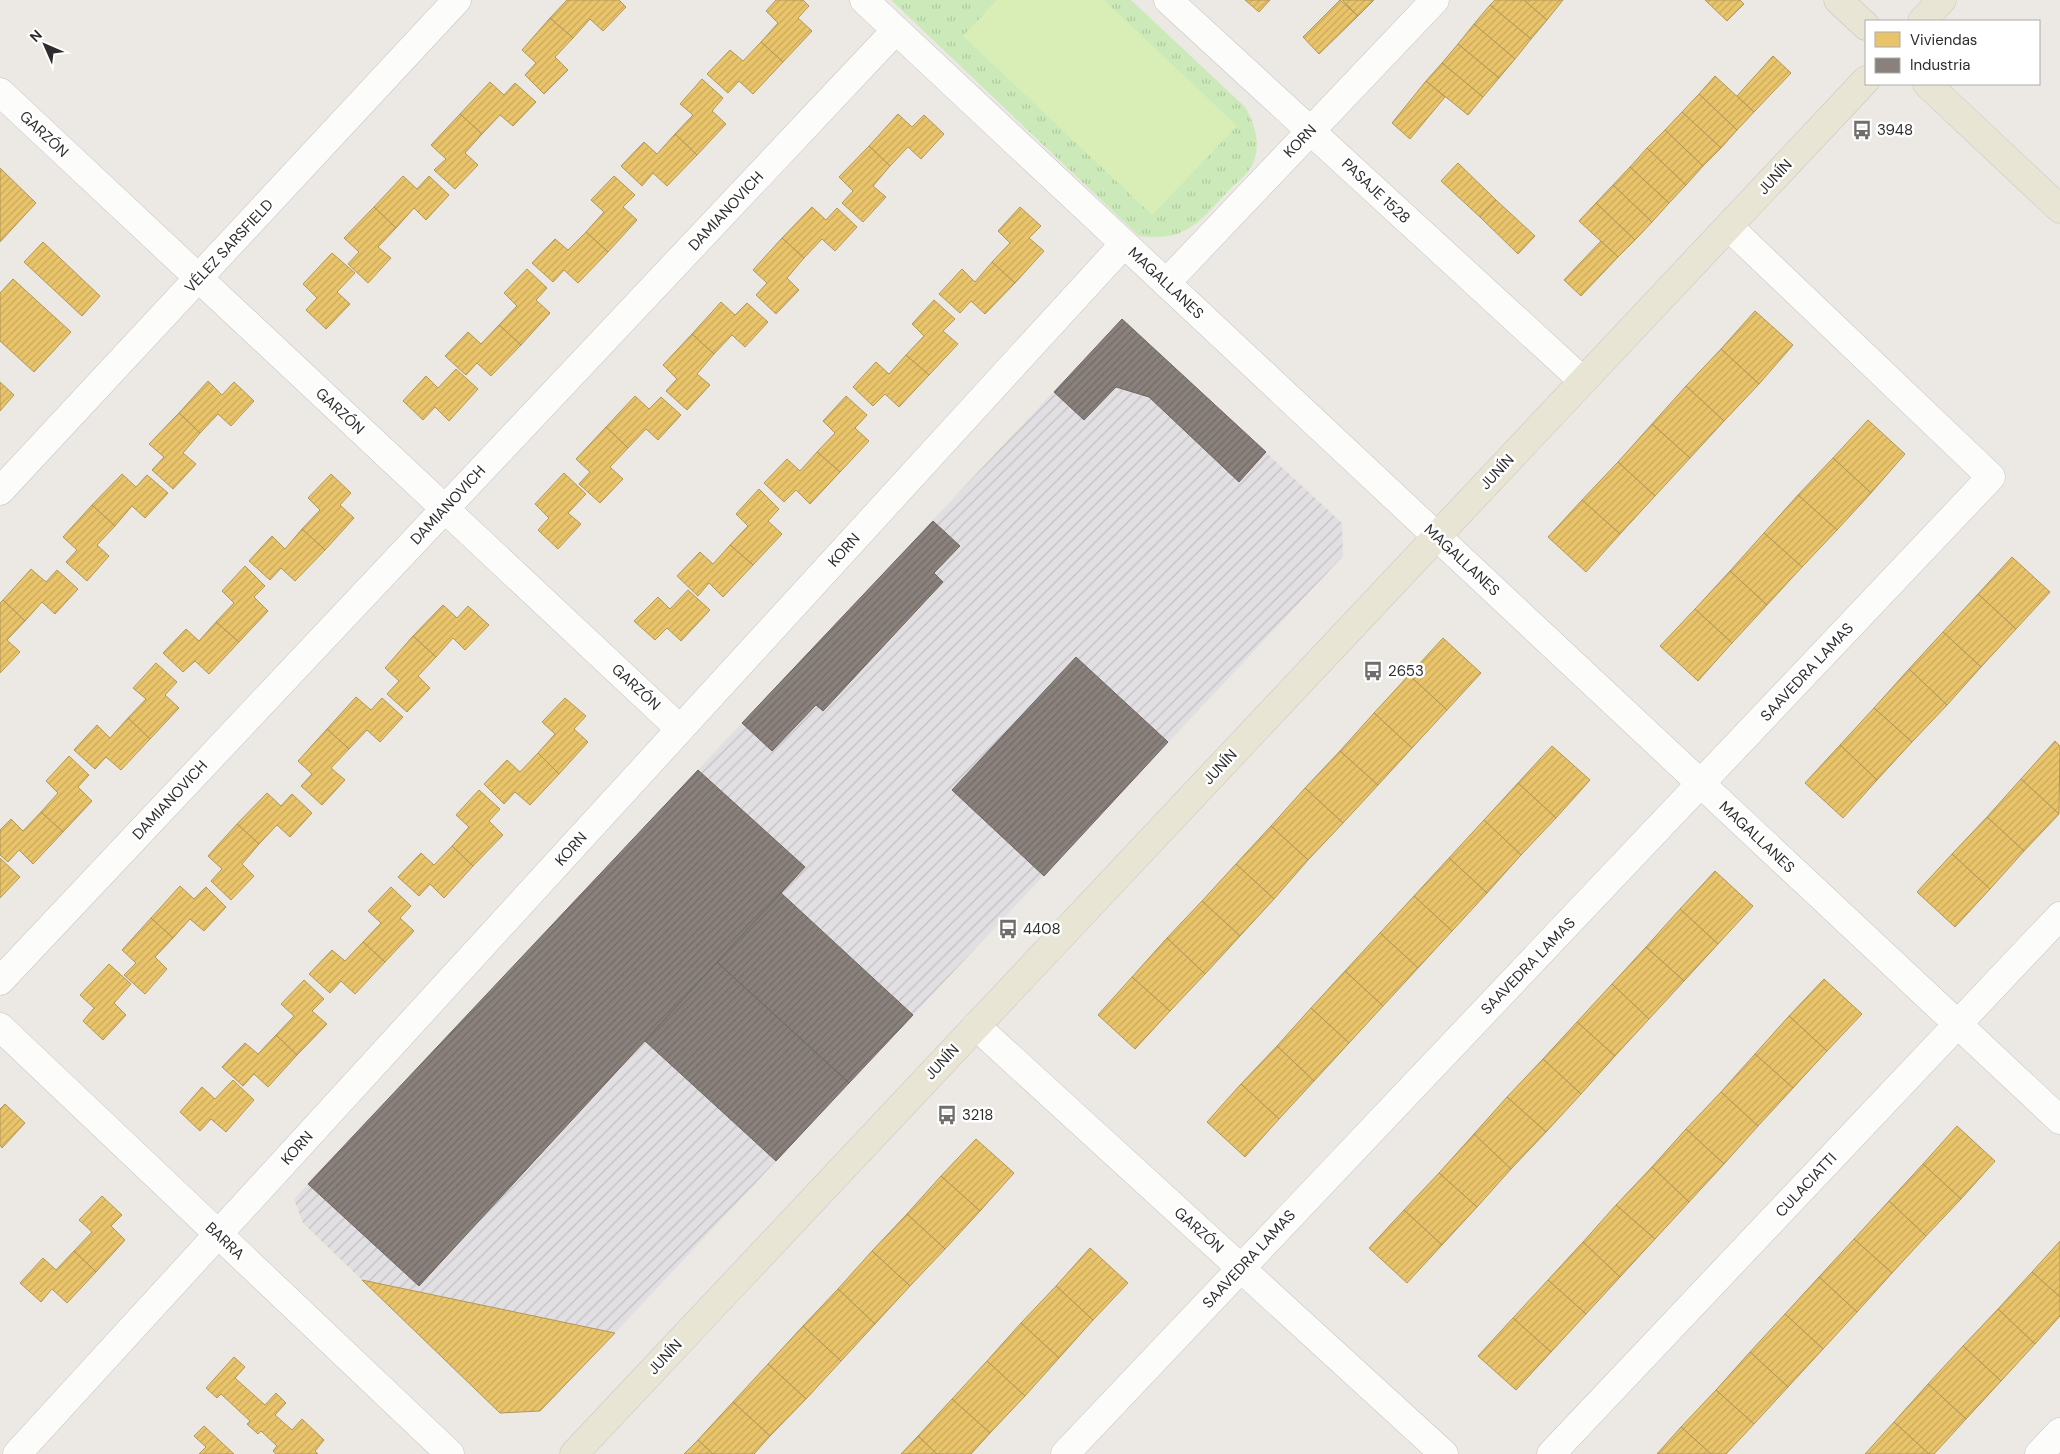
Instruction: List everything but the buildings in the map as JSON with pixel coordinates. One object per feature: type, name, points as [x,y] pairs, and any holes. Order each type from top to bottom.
[{"type":"main road","points":[[1838,0],[1865,25]]},
{"type":"main road","points":[[1923,20],[1942,0]]},
{"type":"main road","name":"JUNÍN","points":[[574,1454],[1865,81]]},
{"type":"main road","points":[[1928,85],[2060,209]]},
{"type":"street","name":"VÉLEZ SARSFIELD","points":[[0,491],[457,0]]},
{"type":"street","name":"MAGALLANES","points":[[864,0],[2060,1120]]},
{"type":"street","name":"PASAJE 1528","points":[[1168,0],[1583,381]]},
{"type":"street","name":"KORN","points":[[1166,283],[1434,0]]},
{"type":"street","name":"DAMIANOVICH","points":[[0,981],[896,30]]},
{"type":"street","name":"GARZÓN","points":[[0,92],[680,729]]},
{"type":"street","name":"SAAVEDRA LAMAS","points":[[1065,1454],[1991,477],[1729,227]]},
{"type":"street","name":"KORN","points":[[17,1454],[1124,244]]},
{"type":"street","name":"CULACIATTI","points":[[1551,1454],[2060,916]]},
{"type":"street","name":"GARZÓN","points":[[976,1026],[1444,1454]]},
{"type":"street","name":"BARRA","points":[[0,1027],[450,1454]]},
{"type":"street","points":[[2039,1454],[2060,1432]]},
{"type":"shaded area","points":[[1122,319],[1342,523],[1343,556],[615,1333],[362,1280],[303,1223],[294,1199]]},
{"type":"green space","points":[[891,0],[1131,0],[1245,107],[1252,121],[1257,143],[1257,150],[1252,165],[1245,175],[1209,212],[1191,227],[1181,233],[1169,236],[1139,236]]},
{"type":"green space","points":[[997,0],[1104,0],[1237,126],[1152,215],[963,36]]},
{"type":"place","name":"3948","points":[[1862,130]]},
{"type":"place","name":"2653","points":[[1373,671]]},
{"type":"place","name":"4408","points":[[1008,929]]},
{"type":"place","name":"3218","points":[[947,1115]]}]
